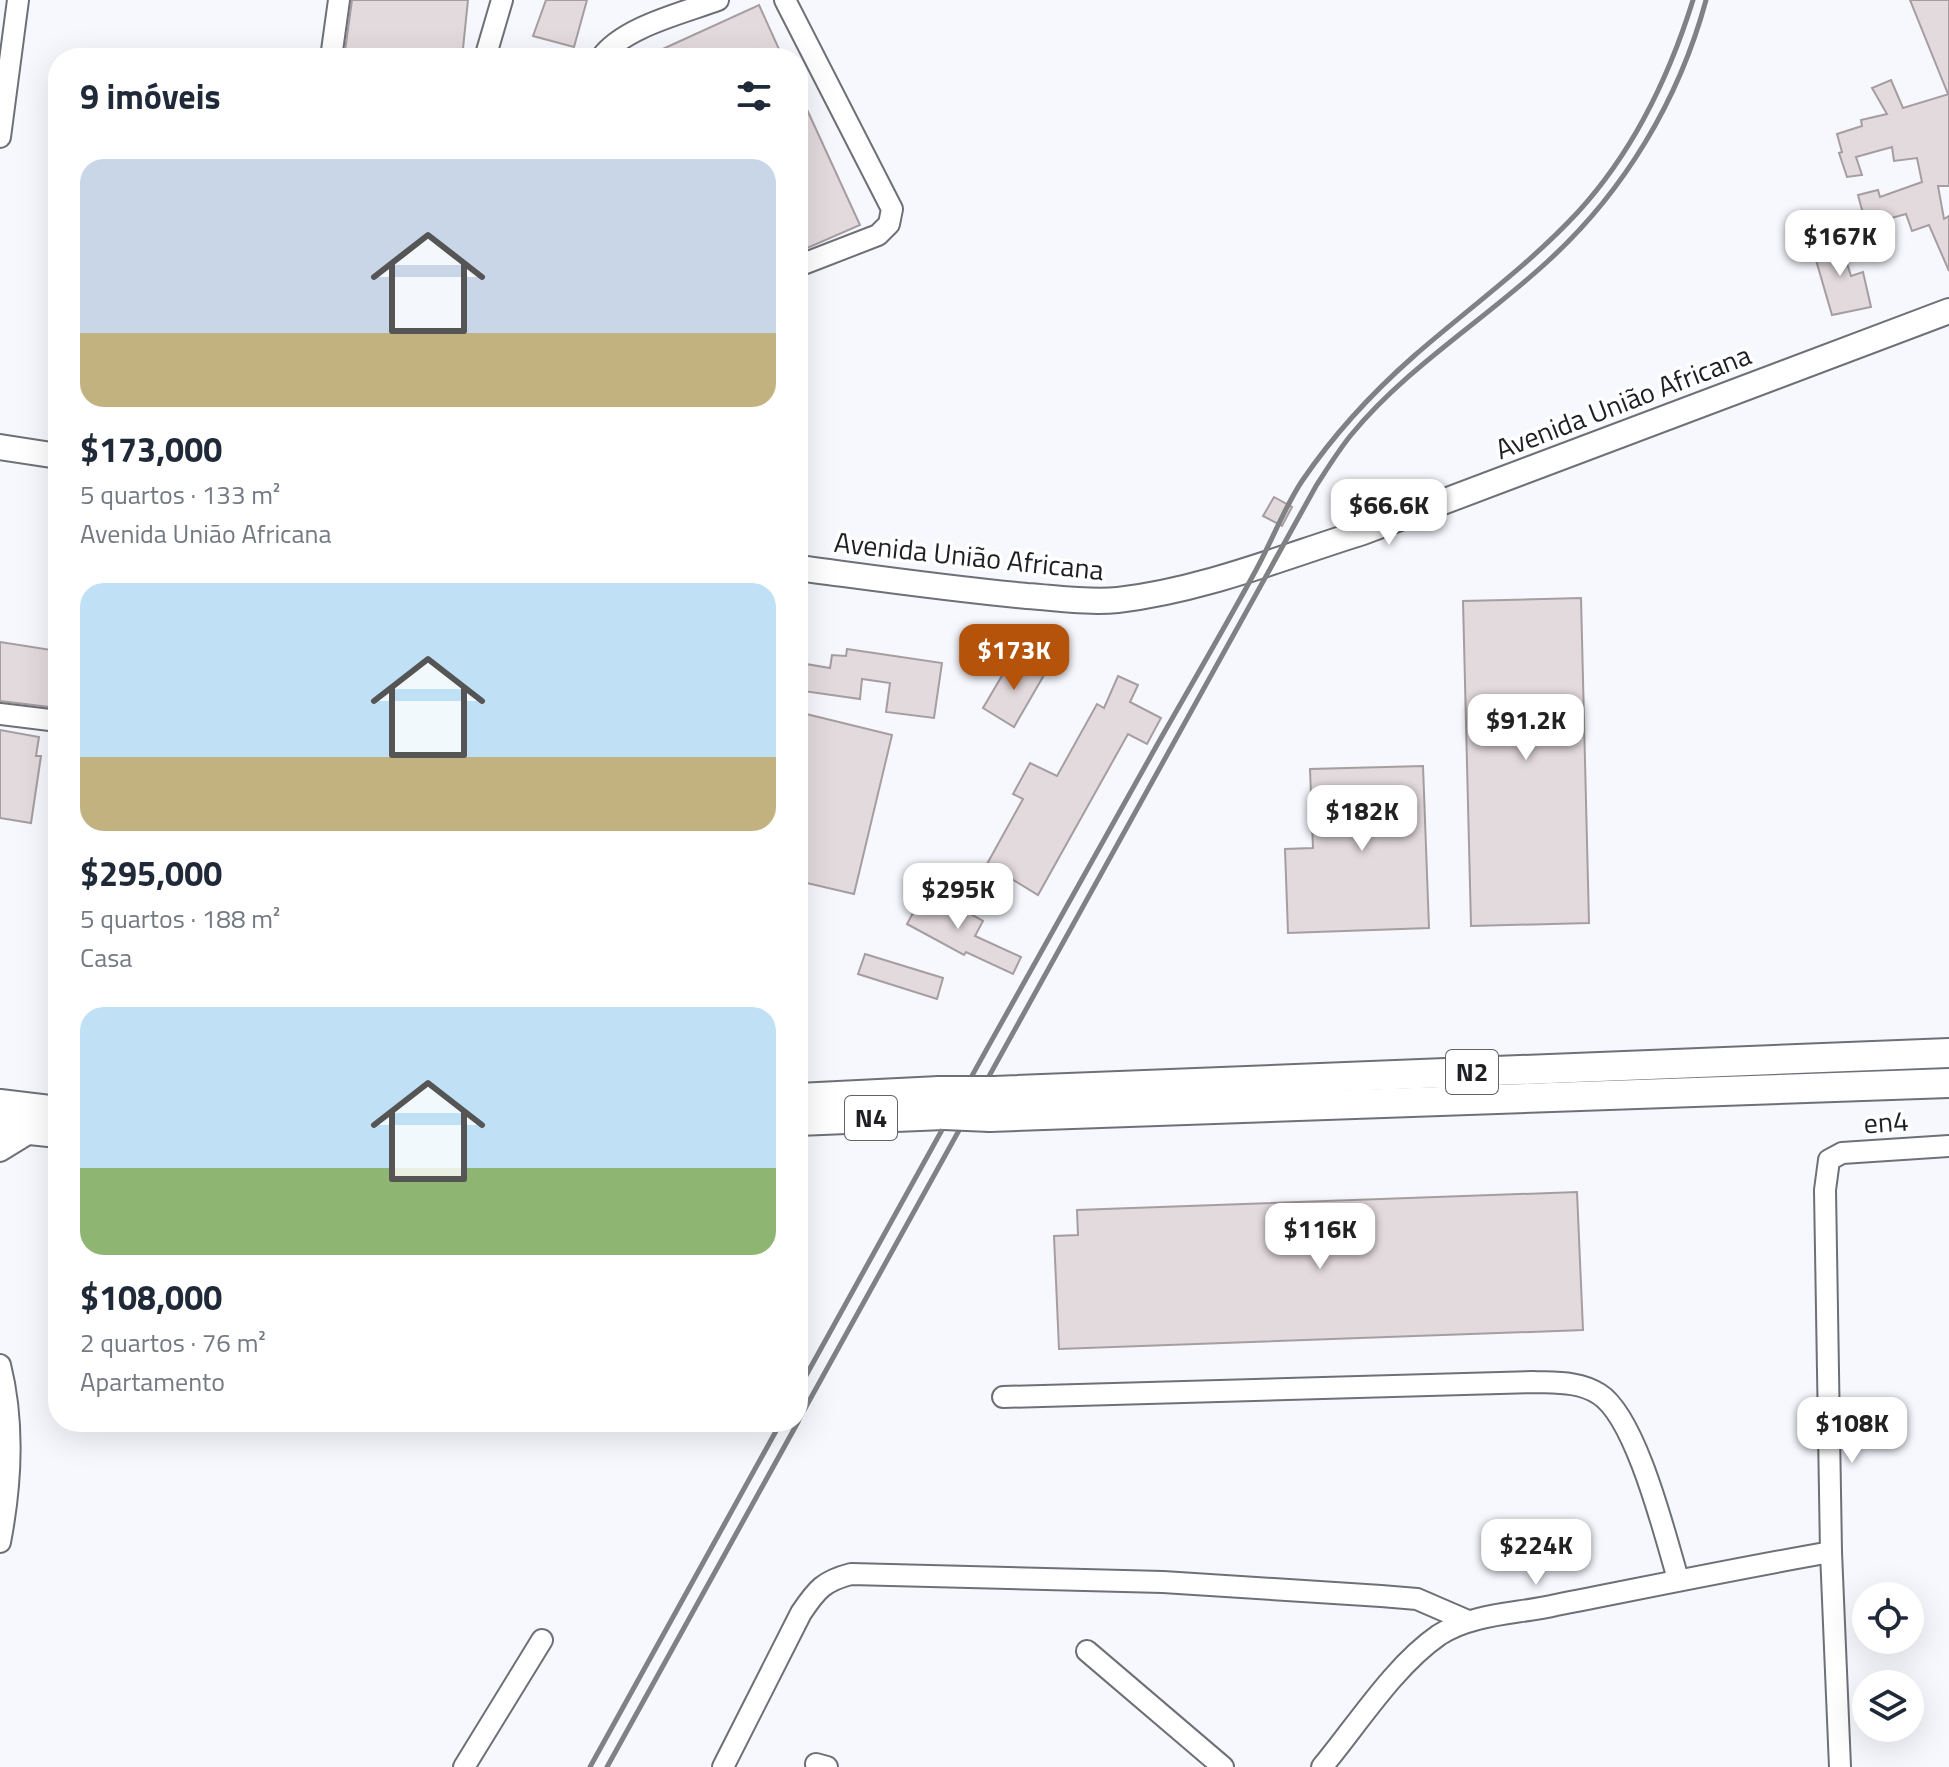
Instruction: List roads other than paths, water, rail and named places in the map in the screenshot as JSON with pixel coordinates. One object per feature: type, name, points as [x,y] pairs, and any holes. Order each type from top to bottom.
[{"type":"highway","name":"N2","points":[[992,1104],[1949,1053]]},
{"type":"highway","name":"N2","points":[[1036,1116],[1949,1083]]},
{"type":"highway","name":"N4","points":[[808,1098],[992,1104],[1036,1116]]},
{"type":"highway","name":"N4","points":[[808,1120],[941,1103]]},
{"type":"highway","points":[[0,1104],[48,1110]]},
{"type":"highway","points":[[0,1127],[45,1132]]},
{"type":"main road","name":"Avenida União Africana","points":[[808,569],[971,591],[1073,600],[1116,600],[1165,591],[1273,563],[1363,532],[1949,311]]},
{"type":"main road","points":[[0,447],[48,454]]},
{"type":"street","points":[[0,137],[18,0]]},
{"type":"street","points":[[332,48],[339,0]]},
{"type":"street","points":[[488,48],[502,0]]},
{"type":"street","points":[[608,48],[639,30],[718,0]]},
{"type":"street","points":[[785,0],[892,209],[889,224],[878,235],[808,262]]},
{"type":"street","points":[[0,714],[48,720]]},
{"type":"street","points":[[0,1151],[45,1132]]},
{"type":"street","name":"en4","points":[[1831,1552],[1825,1190],[1829,1160],[1842,1153],[1949,1146]]},
{"type":"street","points":[[0,1365],[6,1388],[9,1495],[0,1542]]},
{"type":"street","points":[[1003,1397],[1533,1382],[1576,1384],[1600,1394],[1620,1415],[1648,1482],[1678,1579]]},
{"type":"street","points":[[1322,1767],[1403,1668],[1439,1636],[1468,1621],[1831,1552],[1840,1767]]},
{"type":"street","points":[[723,1767],[814,1593],[830,1580],[851,1574],[1163,1582],[1381,1596],[1417,1599],[1468,1621]]},
{"type":"street","points":[[464,1767],[542,1640]]},
{"type":"street","points":[[1087,1651],[1223,1767]]},
{"type":"railway","points":[[808,1372],[1244,592],[1302,481],[1340,431],[1383,385],[1539,251],[1598,189],[1632,139],[1661,85],[1693,0]]},
{"type":"railway","points":[[808,1403],[1316,486],[1346,441],[1396,388],[1547,262],[1601,206],[1624,175],[1664,108],[1681,73],[1706,0]]},
{"type":"railway","points":[[590,1767],[775,1432]]},
{"type":"railway","points":[[607,1767],[792,1432]]}]
